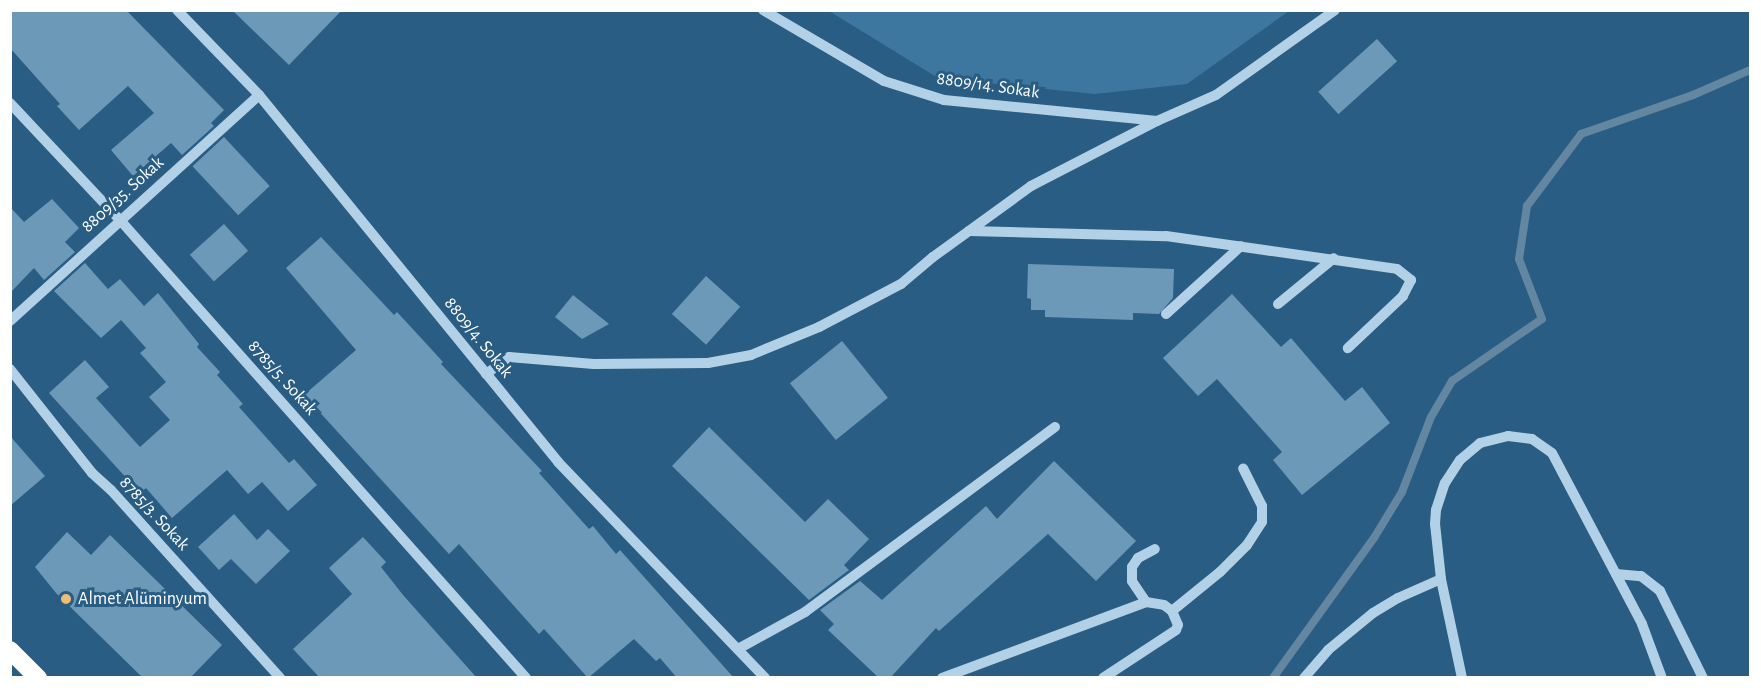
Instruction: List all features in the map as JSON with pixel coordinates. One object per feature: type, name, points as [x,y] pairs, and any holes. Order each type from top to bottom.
[{"type":"highway","points":[[10,650],[38,678]]},
{"type":"street","name":"8809/4. Sokak","points":[[177,10],[259,95],[558,462],[765,678]]},
{"type":"street","name":"8809/14. Sokak","points":[[763,10],[884,81],[944,100],[1156,121]]},
{"type":"street","points":[[486,374],[509,357],[594,364],[708,363],[751,355],[819,327],[901,284],[1030,186],[1156,121],[1216,95],[1335,10]]},
{"type":"street","name":"8809/35. Sokak","points":[[10,321],[259,95]]},
{"type":"street","name":"8785/5. Sokak","points":[[10,102],[120,220],[526,678]]},
{"type":"street","points":[[968,231],[1166,236],[1334,258],[1397,269],[1412,280],[1403,296],[1348,348]]},
{"type":"street","points":[[1166,314],[1241,246]]},
{"type":"street","points":[[1278,304],[1334,258]]},
{"type":"street","name":"8785/3. Sokak","points":[[10,369],[92,473],[111,490],[280,678]]},
{"type":"street","points":[[738,649],[805,612],[1055,427]]},
{"type":"street","points":[[1462,678],[1441,579],[1435,524],[1445,483],[1469,451],[1487,440],[1508,436],[1532,440],[1552,453],[1642,624],[1662,678]]},
{"type":"street","points":[[1172,611],[1220,572],[1247,544],[1262,522],[1262,506],[1243,468]]},
{"type":"street","points":[[1146,602],[1132,581],[1132,567],[1138,558],[1155,549]]},
{"type":"street","points":[[1616,574],[1641,576],[1660,591],[1703,678]]},
{"type":"street","points":[[1304,678],[1328,650],[1373,613],[1398,598],[1441,579]]},
{"type":"street","points":[[942,678],[1146,602],[1164,605],[1172,611],[1178,625],[1176,630],[1103,678]]},
{"type":"shaded area","points":[[829,11],[1289,11],[1187,84],[1095,94],[938,78]]},
{"type":"building","points":[[10,10],[126,10],[224,110],[211,123],[214,126],[182,155],[171,143],[133,176],[111,150],[154,113],[128,86],[79,130],[57,106],[60,104],[10,48]]},
{"type":"building","points":[[232,10],[342,10],[289,65]]},
{"type":"building","points":[[1377,39],[1397,61],[1338,114],[1318,92]]},
{"type":"building","points":[[224,137],[270,186],[238,215],[193,166]]},
{"type":"building","points":[[52,199],[79,228],[65,242],[75,252],[44,280],[34,268],[10,293],[10,207],[24,222]]},
{"type":"building","points":[[224,224],[248,251],[214,282],[190,255]]},
{"type":"building","points":[[321,237],[394,315],[397,312],[422,339],[443,362],[441,364],[542,471],[539,473],[589,529],[593,526],[616,554],[620,550],[734,678],[677,678],[660,658],[656,661],[634,639],[588,678],[544,629],[539,634],[459,544],[449,554],[304,395],[356,350],[286,268]]},
{"type":"building","points":[[85,263],[108,289],[120,279],[144,306],[158,293],[199,344],[197,347],[220,372],[217,375],[243,404],[239,407],[289,463],[294,459],[317,485],[288,511],[262,482],[248,494],[227,470],[172,518],[146,488],[140,493],[49,393],[85,360],[109,387],[96,398],[140,447],[170,420],[149,397],[166,382],[140,353],[146,348],[121,320],[101,338],[54,291]]},
{"type":"building","points":[[1028,264],[1174,269],[1173,298],[1159,314],[1133,313],[1133,320],[1045,317],[1045,310],[1031,310],[1031,299],[1027,298]]},
{"type":"building","points":[[706,276],[740,307],[706,345],[672,314]]},
{"type":"building","points":[[1232,294],[1281,347],[1291,338],[1345,401],[1362,387],[1390,423],[1302,495],[1273,460],[1282,452],[1217,379],[1198,396],[1163,358]]},
{"type":"building","points":[[573,295],[609,324],[582,339],[555,317]]},
{"type":"building","points":[[842,341],[888,398],[836,440],[790,383]]},
{"type":"building","points":[[709,427],[805,522],[828,499],[869,539],[844,565],[849,570],[809,600],[672,466]]},
{"type":"building","points":[[10,436],[45,476],[10,506]]},
{"type":"building","points":[[1054,461],[1136,541],[1096,581],[1048,534],[939,631],[936,628],[890,678],[879,678],[828,630],[834,624],[820,610],[860,581],[882,600],[986,506],[997,519]]},
{"type":"building","points":[[234,514],[257,540],[268,529],[290,551],[256,584],[231,559],[219,570],[198,547]]},
{"type":"building","points":[[67,532],[91,555],[110,535],[222,645],[190,678],[143,678],[56,593],[35,567]]},
{"type":"building","points":[[363,537],[386,562],[381,567],[403,595],[477,678],[320,678],[293,649],[352,594],[329,568]]},
{"type":"waterway","points":[[1273,678],[1374,538],[1402,492],[1431,417],[1452,381],[1542,319],[1519,259],[1527,206],[1581,134],[1693,95],[1750,70]]},
{"type":"place","name":"Almet Alüminyum","points":[[66,599]]}]
